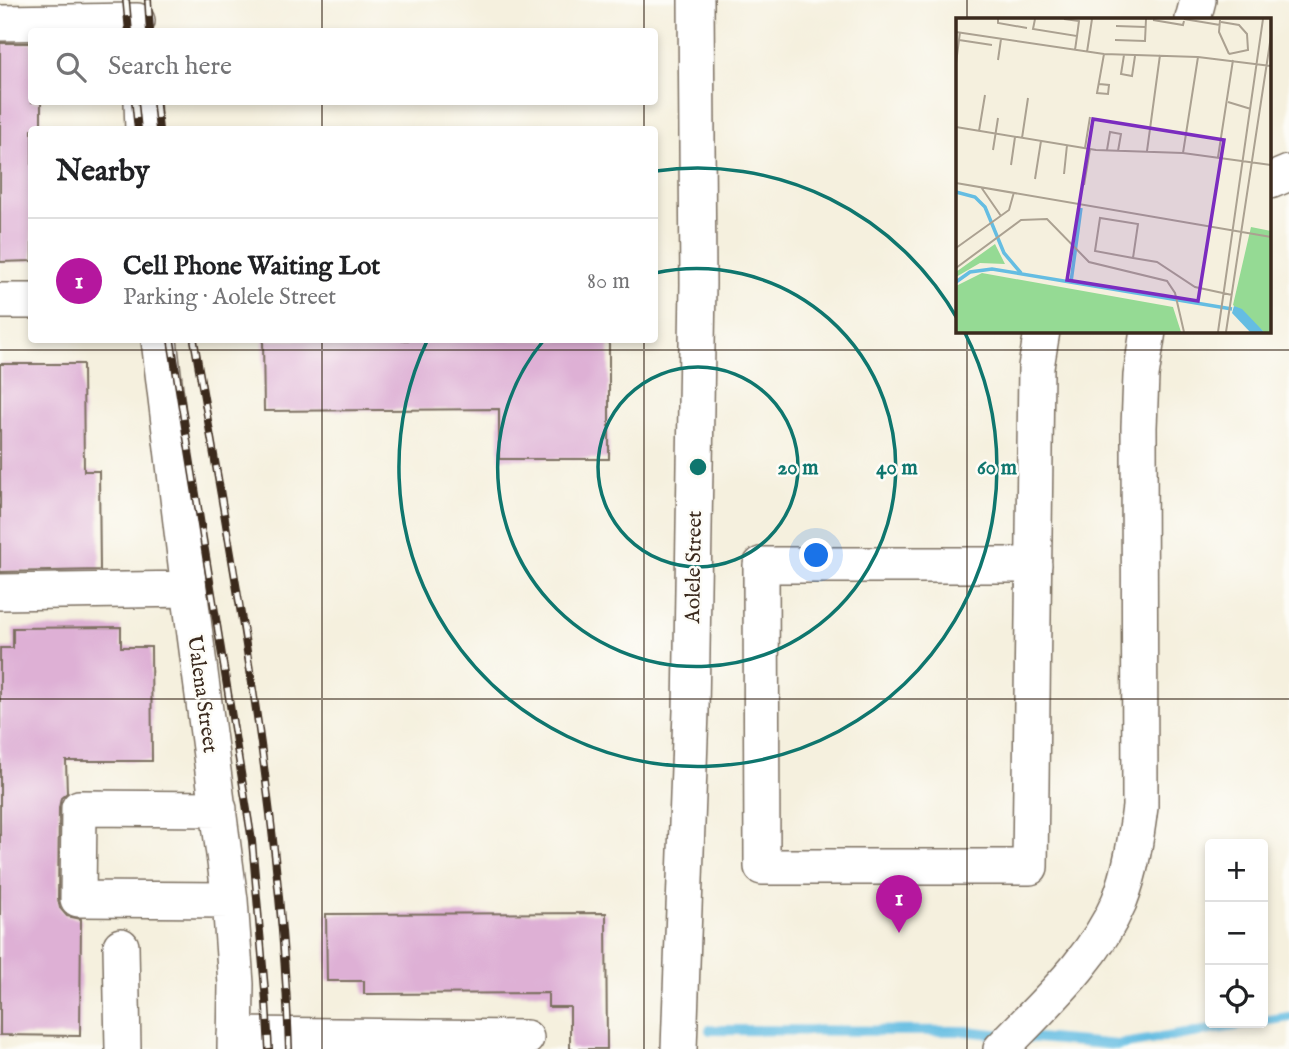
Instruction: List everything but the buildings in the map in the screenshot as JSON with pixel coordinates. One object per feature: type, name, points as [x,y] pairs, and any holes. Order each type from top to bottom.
[{"type":"street","name":"Aolele Street","points":[[679,1049],[692,670],[698,284],[696,0]]},
{"type":"street","points":[[1193,18],[1198,0]]},
{"type":"street","points":[[0,23],[137,18]]},
{"type":"street","points":[[142,105],[143,126]]},
{"type":"street","points":[[1272,180],[1289,173]]},
{"type":"street","points":[[0,301],[28,301]]},
{"type":"street","points":[[1034,565],[761,565],[762,867],[1030,867],[1034,565],[1036,367],[1042,332]]},
{"type":"street","points":[[1001,1049],[1087,957],[1119,900],[1136,841],[1140,807],[1139,427],[1141,376],[1148,332]]},
{"type":"street","name":"Ualena Street","points":[[159,343],[230,900],[236,984],[235,1042]]},
{"type":"street","points":[[0,592],[189,589]]},
{"type":"street","points":[[219,809],[79,808],[78,899],[230,900]]},
{"type":"street","points":[[121,946],[123,1049]]},
{"type":"street","points":[[235,1042],[526,1038]]},
{"type":"waterway","points":[[1268,1020],[1289,1017]]},
{"type":"waterway","points":[[1025,1037],[1118,1045],[1223,1028]]},
{"type":"waterway","points":[[710,1030],[966,1031],[1003,1035]]},
{"type":"railway","points":[[126,0],[129,28]]},
{"type":"railway","points":[[148,0],[150,28]]},
{"type":"railway","points":[[135,105],[138,126]]},
{"type":"railway","points":[[156,105],[159,126]]},
{"type":"railway","points":[[171,343],[252,841],[269,1049]]},
{"type":"railway","points":[[195,343],[240,604],[266,781],[284,960],[289,1049]]},
{"type":"place","name":"Cell Phone Waiting Lot","points":[[899,933]]}]
